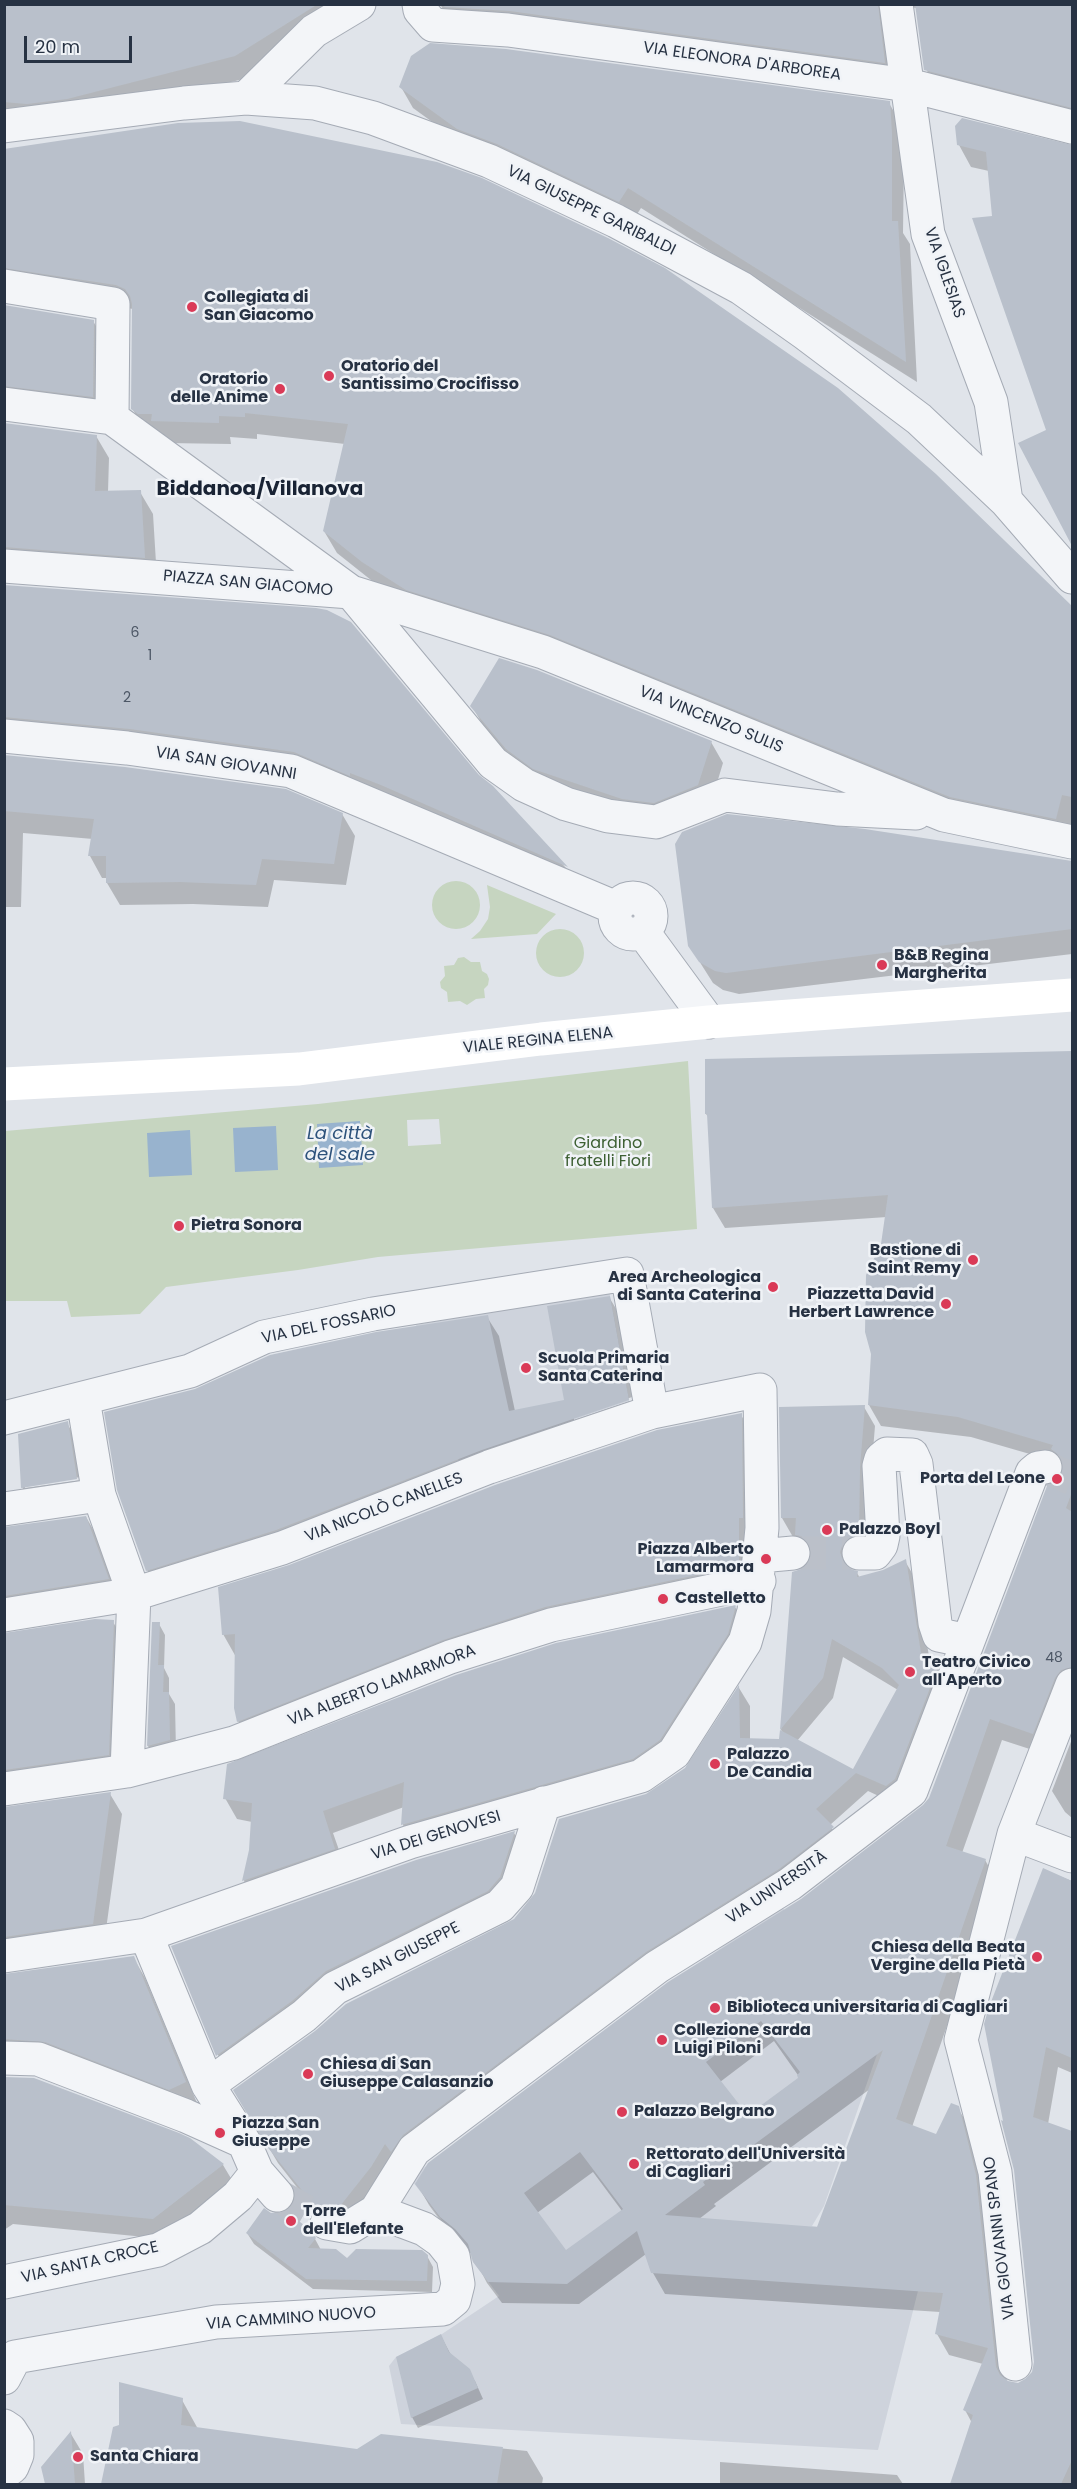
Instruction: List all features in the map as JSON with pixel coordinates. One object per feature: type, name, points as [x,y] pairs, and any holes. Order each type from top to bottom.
[{"type":"street","points":[[246,98],[314,31],[359,4]]},
{"type":"street","name":"VIA ELEONORA D'ARBOREA","points":[[419,4],[420,10],[433,25],[508,30],[908,84],[1072,127]]},
{"type":"street","name":"VIA IGLESIAS","points":[[896,4],[908,84],[917,170],[928,234],[992,402],[1006,501]]},
{"type":"street","name":"VIA GIUSEPPE GARIBALDI","points":[[4,126],[184,103],[246,98],[315,103],[373,118],[489,161],[616,220],[741,288],[807,334],[919,419],[1006,501],[1072,577]]},
{"type":"street","points":[[4,286],[113,304],[112,418],[4,404]]},
{"type":"street","name":"PIAZZA SAN GIACOMO","points":[[112,418],[351,592]]},
{"type":"street","name":"PIAZZA SAN GIACOMO","points":[[4,566],[351,592]]},
{"type":"street","points":[[351,592],[493,763],[524,785],[566,804],[608,816],[656,822],[725,795],[837,808],[944,815]]},
{"type":"street","name":"VIA VINCENZO SULIS","points":[[351,592],[543,652],[944,815],[1072,842]]},
{"type":"street","name":"VIA SAN GIOVANNI","points":[[4,736],[127,748],[291,771],[616,908],[620,903],[631,898],[642,900],[647,904],[652,916],[651,922],[643,932],[709,1022]]},
{"type":"street","name":"VIALE REGINA ELENA","points":[[4,1084],[299,1069],[709,1022],[1072,995]]},
{"type":"street","name":"VIA DEL FOSSARIO","points":[[4,1418],[190,1371],[264,1337],[374,1314],[627,1274],[652,1412]]},
{"type":"street","name":"VIA NICOLÒ CANELLES","points":[[4,1615],[134,1594],[282,1548],[489,1467],[652,1412],[760,1390]]},
{"type":"street","name":"VIA DEI GENOVESI","points":[[4,1956],[146,1935],[410,1842],[641,1776],[674,1753],[746,1642],[754,1611],[760,1555],[760,1390]]},
{"type":"street","points":[[84,1399],[99,1495],[134,1594],[127,1771]]},
{"type":"street","points":[[858,1553],[875,1553],[881,1545],[883,1536],[879,1466],[881,1459],[887,1454],[912,1455],[916,1464],[935,1623],[939,1635],[968,1641]]},
{"type":"street","name":"VIA UNIVERSITÀ","points":[[376,2211],[414,2150],[657,1967],[790,1884],[911,1791],[1032,1473],[1038,1468],[1045,1467]]},
{"type":"street","points":[[4,1509],[99,1495]]},
{"type":"street","name":"VIA ALBERTO LAMARMORA","points":[[4,1788],[127,1771],[234,1743],[450,1657],[760,1555],[793,1553]]},
{"type":"street","name":"VIA GIOVANNI SPANO","points":[[1015,2364],[995,2172],[961,2040],[1014,1834],[1072,1685]]},
{"type":"street","name":"VIA SAN GIUSEPPE","points":[[208,2085],[304,2016],[335,1988],[500,1906],[517,1887],[544,1803]]},
{"type":"street","points":[[1014,1834],[1072,1856]]},
{"type":"street","points":[[146,1935],[208,2085],[244,2142]]},
{"type":"street","points":[[4,2058],[38,2060],[186,2116],[244,2142]]},
{"type":"street","name":"VIA SANTA CROCE","points":[[4,2282],[158,2250],[200,2228],[238,2196],[267,2183],[244,2142]]},
{"type":"street","points":[[327,2223],[350,2227],[376,2211]]},
{"type":"street","name":"VIA CAMMINO NUOVO","points":[[4,2378],[15,2357],[216,2322],[443,2309],[454,2300],[458,2284],[453,2256],[441,2241],[424,2229],[376,2211]]},
{"type":"street","points":[[4,2426],[10,2430],[16,2441],[17,2455],[12,2467],[4,2473]]},
{"type":"shaded area","name":"Scuola Primaria Santa Caterina","points":[[609,1290],[631,1411],[459,1462],[416,1325]]},
{"type":"shaded area","name":"Rettorato dell'Università di Cagliari","points":[[780,1904],[881,2043],[824,2206],[812,2226],[866,2231],[918,2291],[878,2450],[401,2424],[389,2366],[396,2357],[442,2334],[499,2296],[410,2178]]},
{"type":"green space","points":[[456,881],[473,888],[480,905],[473,922],[456,929],[439,922],[432,905],[439,888]]},
{"type":"green space","points":[[487,885],[556,914],[537,934],[471,939],[488,919],[490,907]]},
{"type":"green space","points":[[560,929],[577,936],[584,953],[577,970],[560,977],[543,970],[536,953],[543,936]]},
{"type":"green space","points":[[464,957],[471,962],[480,962],[482,971],[489,979],[484,989],[485,998],[476,999],[467,1005],[460,1001],[448,1002],[447,992],[441,988],[440,982],[445,976],[444,966],[454,965],[458,958]]},
{"type":"green space","name":"Giardino fratelli Fiori","points":[[688,1061],[697,1229],[378,1257],[166,1287],[140,1314],[71,1317],[67,1301],[5,1301],[5,1131],[318,1104]],"holes":[[[439,1119],[441,1144],[408,1146],[407,1120]]]},
{"type":"water","name":"La città del sale","points":[[360,1121],[363,1165],[319,1168],[317,1124]]},
{"type":"water","points":[[276,1126],[278,1170],[235,1172],[233,1128]]},
{"type":"water","points":[[190,1130],[192,1175],[149,1177],[147,1133]]},
{"type":"building","points":[[4,4],[318,4],[235,56],[67,99],[27,104],[4,102]]},
{"type":"building","points":[[440,4],[878,4],[885,63],[510,11],[445,7]]},
{"type":"building","points":[[915,4],[1072,4],[1072,108],[924,70]]},
{"type":"building","points":[[430,43],[506,49],[890,101],[892,221],[898,221],[906,362],[628,188],[619,202],[497,144],[457,129],[399,87],[411,56]]},
{"type":"building","points":[[962,118],[1072,145],[1072,546],[1018,443],[1046,430],[972,218],[992,216],[986,152],[957,145],[955,126]]},
{"type":"building","points":[[240,121],[437,162],[482,178],[665,268],[838,388],[936,474],[1072,606],[1072,797],[1062,795],[1056,819],[950,797],[550,635],[406,590],[362,562],[323,531],[348,424],[245,413],[245,417],[219,416],[219,423],[151,421],[152,414],[138,414],[131,409],[132,304],[125,289],[116,285],[4,268],[4,149],[178,123]]},
{"type":"building","points":[[4,305],[94,320],[93,397],[4,386]]},
{"type":"building","points":[[4,423],[97,435],[95,491],[141,490],[145,558],[4,547]]},
{"type":"building","points":[[4,585],[316,608],[327,610],[351,622],[479,775],[493,786],[568,867],[381,785],[350,773],[350,776],[294,752],[130,729],[4,717]]},
{"type":"building","points":[[499,658],[537,670],[712,741],[698,785],[654,803],[622,799],[533,769],[506,749],[470,706]]},
{"type":"building","points":[[4,755],[125,767],[286,789],[343,813],[334,864],[262,859],[256,885],[180,882],[106,883],[106,856],[88,856],[94,819],[4,811]]},
{"type":"building","points":[[727,814],[865,829],[1072,861],[1072,929],[726,973],[715,971],[699,962],[688,946],[675,844],[682,832]]},
{"type":"building","points":[[1072,1051],[1072,1492],[1066,1508],[1072,1512],[1072,1667],[1061,1670],[1055,1678],[1033,1734],[990,1719],[946,1846],[986,1859],[896,2119],[936,2134],[951,2103],[959,2106],[976,2175],[996,2367],[1000,2375],[1008,2381],[1018,2383],[1032,2372],[1034,2362],[1014,2170],[1001,2120],[1003,2121],[984,2024],[1043,1868],[1072,1881],[1072,2058],[1046,2047],[1033,2117],[1072,2131],[1072,2460],[1061,2484],[950,2484],[973,2415],[963,2410],[988,2348],[935,2334],[943,2293],[651,2273],[637,2231],[567,2284],[488,2282],[473,2262],[468,2244],[440,2217],[415,2184],[428,2163],[668,1982],[801,1899],[923,1805],[929,1798],[1047,1486],[1057,1481],[1063,1473],[1063,1464],[1059,1455],[1051,1449],[1053,1445],[958,1417],[868,1405],[871,1354],[865,1332],[866,1275],[881,1244],[888,1195],[712,1208],[707,1114],[705,1114],[705,1059]],"holes":[[[761,2021],[800,2072],[797,2075],[798,2078],[752,2112],[750,2110],[746,2113],[706,2062]],[[883,2050],[817,2227],[665,2215],[705,2185],[703,2182]],[[580,2152],[623,2209],[566,2250],[524,2193]]]},
{"type":"building","points":[[610,1296],[629,1400],[482,1450],[276,1530],[146,1571],[117,1490],[104,1412],[195,1389],[270,1355],[376,1332],[488,1315],[509,1411],[564,1400],[547,1306]]},
{"type":"building","points":[[865,1405],[860,1467],[859,1534],[843,1543],[840,1552],[843,1562],[849,1569],[858,1571],[857,1577],[883,1570],[906,1559],[921,1653],[938,1667],[895,1779],[886,1786],[856,1773],[816,1809],[834,1827],[779,1869],[646,1952],[403,2135],[391,2152],[385,2144],[371,2167],[340,2206],[321,2205],[316,2208],[265,2144],[233,2090],[315,2031],[346,2004],[514,1919],[535,1893],[559,1819],[646,1794],[685,1768],[739,1685],[740,1738],[779,1739],[792,1572],[804,1568],[812,1552],[808,1542],[801,1536],[795,1535],[796,1518],[781,1518],[779,1407]],"holes":[[[832,1639],[882,1668],[899,1685],[853,1769],[780,1730],[823,1678]]]},
{"type":"building","points":[[742,1413],[743,1518],[739,1518],[739,1566],[545,1607],[443,1640],[237,1722],[234,1708],[235,1634],[222,1635],[218,1587],[289,1565],[495,1485],[657,1430]]},
{"type":"building","points":[[68,1421],[77,1479],[21,1488],[18,1434]]},
{"type":"building","points":[[86,1516],[109,1579],[4,1596],[4,1527]]},
{"type":"building","points":[[736,1605],[728,1634],[660,1740],[633,1759],[401,1825],[404,1782],[323,1811],[335,1849],[242,1881],[249,1850],[252,1803],[223,1799],[227,1764],[456,1675],[556,1643]]},
{"type":"building","points":[[95,1619],[114,1620],[109,1755],[4,1770],[4,1633]]},
{"type":"building","points":[[152,1622],[160,1622],[158,1665],[164,1665],[163,1692],[169,1692],[170,1740],[147,1746]]},
{"type":"building","points":[[111,1792],[93,1924],[4,1937],[4,1807]]},
{"type":"building","points":[[515,1831],[500,1877],[488,1891],[326,1971],[292,2001],[216,2056],[171,1946],[416,1860]]},
{"type":"building","points":[[134,1956],[186,2082],[169,2090],[45,2042],[4,2039],[4,1974]]},
{"type":"building","points":[[4,2077],[34,2078],[179,2133],[190,2138],[224,2164],[153,2219],[4,2205]]},
{"type":"building","points":[[264,2208],[271,2213],[286,2211],[309,2229],[316,2238],[308,2248],[336,2249],[347,2258],[356,2249],[422,2250],[428,2255],[427,2281],[306,2279],[246,2233]]},
{"type":"building","points":[[441,2334],[449,2352],[470,2369],[478,2388],[411,2418],[396,2357]]},
{"type":"building","points":[[119,2382],[183,2398],[181,2425],[357,2449],[381,2434],[503,2447],[497,2484],[101,2484],[113,2427],[119,2425]]},
{"type":"building","points":[[71,2431],[75,2484],[45,2484],[41,2467]]},
{"type":"tunnel","points":[[1045,1467],[1072,1479]]},
{"type":"tunnel","points":[[793,1553],[859,1553]]},
{"type":"tunnel","points":[[277,2195],[327,2223]]},
{"type":"place","name":"Collegiata di San Giacomo","points":[[192,307]]},
{"type":"place","name":"Oratorio del Santissimo Crocifisso","points":[[329,376]]},
{"type":"place","name":"Oratorio delle Anime","points":[[280,389]]},
{"type":"place","name":"B&B Regina Margherita","points":[[882,965]]},
{"type":"place","name":"Pietra Sonora","points":[[179,1226]]},
{"type":"place","name":"Bastione di Saint Remy","points":[[973,1260]]},
{"type":"place","name":"Area Archeologica di Santa Caterina","points":[[773,1287]]},
{"type":"place","name":"Piazzetta David Herbert Lawrence","points":[[946,1304]]},
{"type":"place","name":"Scuola Primaria Santa Caterina","points":[[526,1368]]},
{"type":"place","name":"Porta del Leone","points":[[1057,1479]]},
{"type":"place","name":"Palazzo Boyl","points":[[827,1530]]},
{"type":"place","name":"Piazza Alberto Lamarmora","points":[[766,1559]]},
{"type":"place","name":"Castelletto","points":[[663,1599]]},
{"type":"place","name":"Teatro Civico all'Aperto","points":[[910,1672]]},
{"type":"place","name":"Palazzo De Candia","points":[[715,1764]]},
{"type":"place","name":"Chiesa della Beata Vergine della Pietà","points":[[1037,1957]]},
{"type":"place","name":"Biblioteca universitaria di Cagliari","points":[[715,2008]]},
{"type":"place","name":"Collezione sarda Luigi Piloni","points":[[662,2040]]},
{"type":"place","name":"Chiesa di San Giuseppe Calasanzio","points":[[308,2074]]},
{"type":"place","name":"Palazzo Belgrano","points":[[622,2112]]},
{"type":"place","name":"Piazza San Giuseppe","points":[[220,2133]]},
{"type":"place","name":"Rettorato dell'Università di Cagliari","points":[[634,2164]]},
{"type":"place","name":"Torre dell'Elefante","points":[[291,2221]]},
{"type":"place","name":"Santa Chiara","points":[[78,2457]]},
{"type":"district","name":"Biddanoa/Villanova","points":[[260,490]]}]
